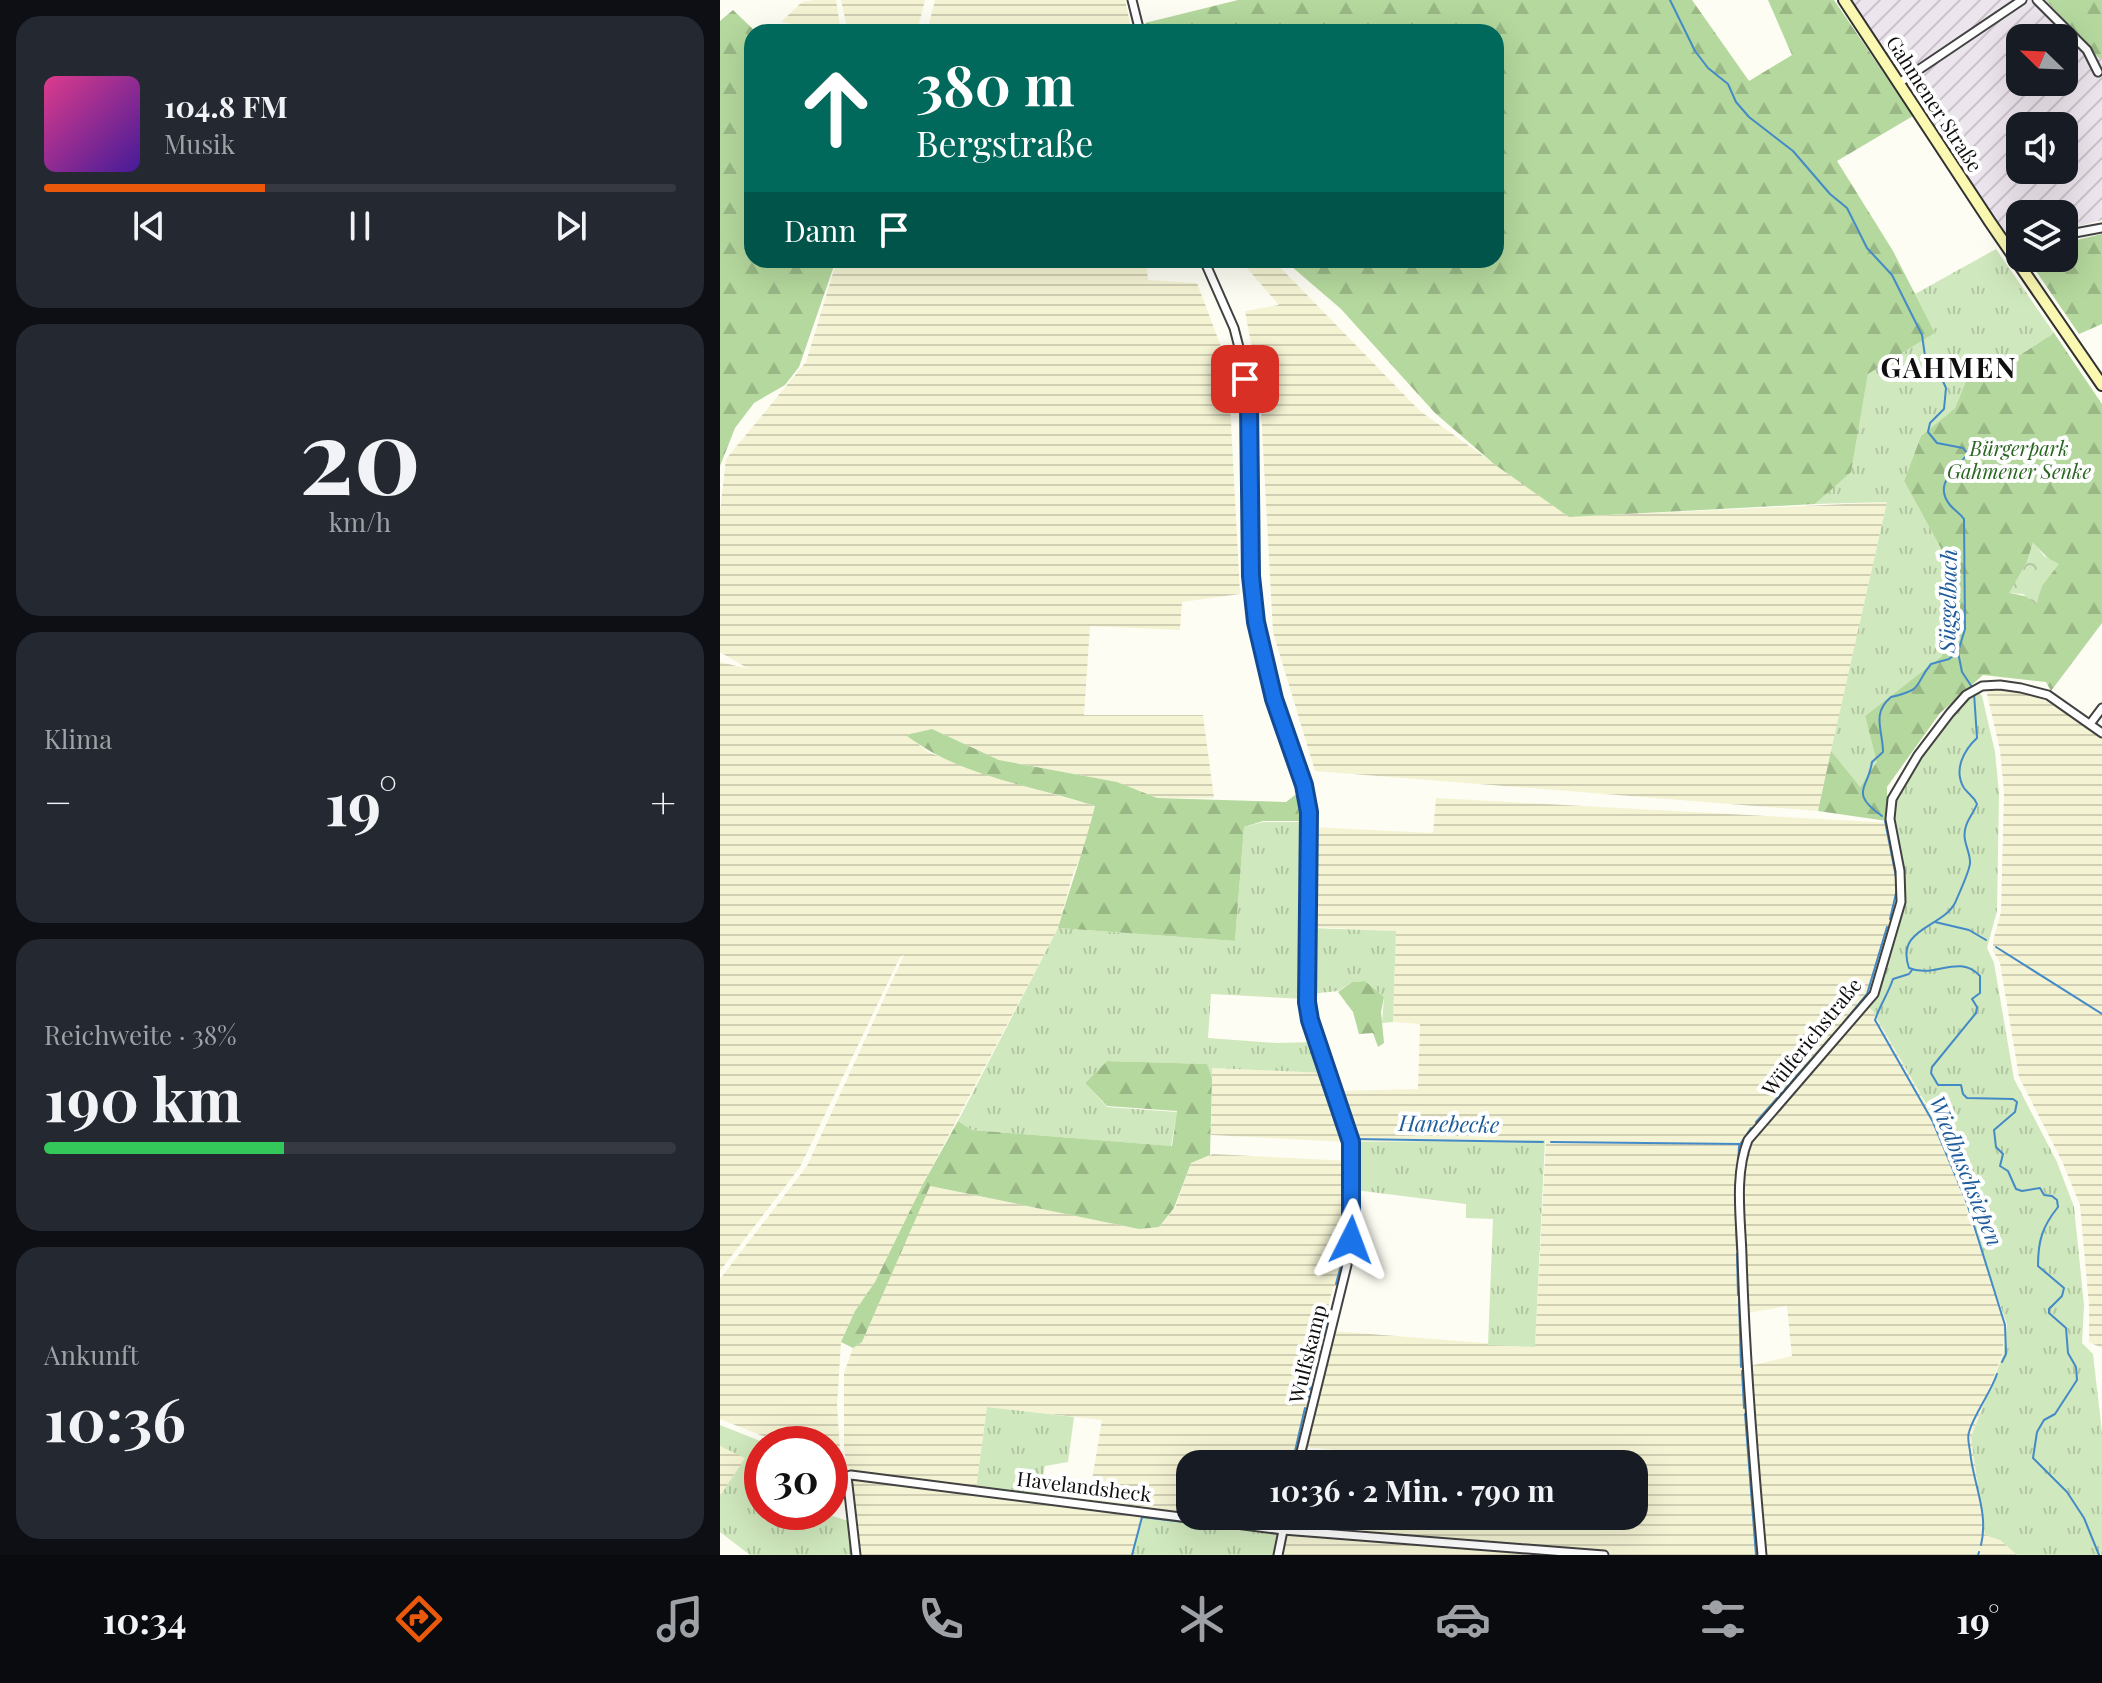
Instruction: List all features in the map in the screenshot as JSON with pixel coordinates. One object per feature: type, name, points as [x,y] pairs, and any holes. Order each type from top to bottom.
[{"type":"main road","name":"Gahmener Straße","points":[[1844,0],[2006,240]]},
{"type":"main road","name":"Gahmener Straße","points":[[2028,272],[2102,385]]},
{"type":"street","points":[[1132,0],[1138,24]]},
{"type":"street","points":[[1899,83],[2022,0]]},
{"type":"street","points":[[2037,0],[2087,50],[2098,72]]},
{"type":"street","points":[[2078,232],[2102,228]]},
{"type":"street","name":"Wulfskamp","points":[[1208,268],[1234,328],[1249,403],[1251,565],[1256,622],[1274,699],[1304,785],[1309,826],[1307,1002],[1310,1020],[1351,1142],[1353,1216],[1347,1265],[1301,1450]]},
{"type":"street","name":"Wülferichstraße","points":[[1762,1555],[1747,1381],[1741,1209],[1745,1148],[1752,1135],[1874,994],[1901,902],[1900,871],[1890,819],[1892,799],[1918,755],[1966,695],[1976,688],[2000,685],[2039,692],[2102,733]]},
{"type":"street","points":[[2090,724],[2102,708]]},
{"type":"street","name":"Havelandsheck","points":[[856,1555],[847,1476],[892,1479],[1176,1516]]},
{"type":"street","points":[[1278,1555],[1283,1530]]},
{"type":"street","name":"Havelandsheck","points":[[1283,1530],[1604,1555]]},
{"type":"shaded area","points":[[1847,0],[2046,0],[2068,24],[2006,24],[2006,96],[2078,96],[2078,34],[2102,60],[2102,220],[2078,226],[2078,200],[2006,200],[2006,242]]},
{"type":"green space","points":[[836,0],[840,24],[781,22],[802,2]]},
{"type":"green space","points":[[841,0],[925,0],[919,24],[846,24]]},
{"type":"green space","points":[[935,0],[1125,0],[1130,24],[929,24]]},
{"type":"green space","points":[[1238,0],[1692,0],[1749,81],[1792,55],[1768,0],[1834,0],[1913,116],[1837,161],[1893,251],[1935,333],[1868,374],[1851,472],[1815,504],[1569,517],[1494,464],[1435,413],[1341,309],[1293,268],[1504,268],[1504,24],[1145,23]]},
{"type":"green space","points":[[2046,0],[2102,0],[2102,60],[2078,35],[2078,24],[2068,24]]},
{"type":"green space","points":[[733,10],[748,24],[744,24],[744,268],[833,268],[799,367],[785,385],[754,403],[735,428],[720,466],[720,21]]},
{"type":"green space","points":[[2102,234],[2102,324],[2079,334],[2037,272],[2078,272],[2078,240]]},
{"type":"green space","points":[[1996,249],[2006,263],[2006,272],[2012,272],[2054,333],[1997,370],[1968,376],[1955,408],[1921,436],[1904,481],[1944,554],[1942,656],[1865,716],[1878,762],[1859,788],[1831,751],[1887,502],[1815,504],[1851,471],[1868,374],[1935,333],[1915,294]]},
{"type":"green space","points":[[835,268],[1147,268],[1148,280],[1197,283],[1228,365],[1240,594],[1182,602],[1180,630],[1090,626],[1084,715],[1203,715],[1214,798],[1157,798],[1117,782],[999,760],[932,729],[907,735],[928,752],[989,776],[1095,806],[1087,841],[1072,877],[1058,928],[841,1342],[838,1426],[744,1426],[744,1429],[720,1419],[720,1279],[807,1166],[904,955],[900,957],[800,1167],[720,1271],[720,662],[749,669],[720,652],[720,512],[726,459],[806,362]]},
{"type":"green space","points":[[1247,268],[1281,268],[1420,411],[1569,517],[1887,502],[1818,811],[1315,771],[1273,632],[1260,391],[1245,311],[1279,305]]},
{"type":"green space","name":"Bürgerpark Gahmener Senke","points":[[2054,333],[2102,404],[2102,623],[2051,691],[2046,682],[1983,675],[1940,713],[1887,787],[1887,821],[1818,811],[1831,751],[1860,787],[1877,762],[1865,716],[1942,656],[1944,554],[1904,481],[1921,436],[1955,408],[1968,376],[1997,370]],"holes":[[[2033,543],[2051,561],[2048,577],[2029,597],[2010,593],[2027,562]]]},
{"type":"green space","points":[[2033,542],[2044,556],[2059,564],[2042,586],[2036,605],[2023,594],[2009,593],[2027,562]]},
{"type":"green space","points":[[1995,688],[2034,694],[2102,733],[2102,1348],[2089,1342],[2089,1305],[2080,1205],[2062,1161],[2019,1077],[2000,963],[1993,951],[2001,912],[2004,792],[2000,750],[1987,694]]},
{"type":"green space","points":[[1978,691],[1982,696],[1995,752],[1999,793],[1997,911],[1987,948],[1994,963],[2014,1079],[2057,1162],[2074,1207],[2084,1305],[2082,1343],[2093,1354],[2102,1432],[2102,1555],[2017,1555],[2000,1540],[1985,1535],[1971,1437],[2003,1355],[2007,1325],[1938,1124],[1872,1010],[1866,1005],[1902,902],[1893,797],[1919,755],[1967,697]]},
{"type":"green space","points":[[932,729],[999,760],[1117,782],[1157,798],[1286,802],[1295,795],[1305,797],[1306,821],[1263,821],[1244,827],[1235,941],[1058,928],[1095,806],[949,761],[906,735]]},
{"type":"green space","points":[[1436,798],[1894,823],[1901,902],[1875,989],[1866,1005],[1872,1010],[1938,1125],[2006,1325],[2002,1355],[1971,1437],[1982,1506],[2000,1540],[2017,1555],[1611,1555],[1363,1534],[1363,1530],[1648,1530],[1648,1450],[1337,1450],[1304,1447],[1332,1331],[1535,1347],[1546,1140],[1353,1142],[1337,1091],[1418,1089],[1420,1024],[1393,1022],[1396,931],[1310,927],[1311,827],[1433,833]],"holes":[[[1787,1306],[1792,1356],[1749,1366],[1747,1313]]]},
{"type":"green space","points":[[1263,822],[1306,822],[1305,999],[1211,994],[1208,1038],[1314,1042],[1325,1073],[1212,1068],[1212,1078],[1206,1064],[1107,1061],[1085,1083],[1107,1107],[1177,1112],[1171,1146],[972,1130],[958,1121],[1058,928],[1235,941],[1244,827]]},
{"type":"green space","points":[[1310,928],[1396,931],[1393,1022],[1382,1023],[1384,997],[1365,981],[1352,982],[1338,991],[1310,994]]},
{"type":"green space","points":[[1365,981],[1384,997],[1381,1012],[1384,1043],[1378,1047],[1373,1033],[1359,1034],[1353,1012],[1338,992],[1352,982]]},
{"type":"green space","points":[[1107,1061],[1207,1064],[1212,1078],[1210,1155],[1191,1163],[1174,1208],[1159,1227],[1139,1229],[930,1186],[862,1342],[853,1348],[841,1342],[958,1121],[972,1130],[1172,1146],[1177,1111],[1107,1106],[1085,1083]]},
{"type":"green space","points":[[1212,1068],[1325,1073],[1348,1142],[1211,1135]]},
{"type":"green space","points":[[1545,1140],[1535,1347],[1488,1345],[1493,1219],[1466,1218],[1466,1204],[1355,1190],[1353,1142]]},
{"type":"green space","points":[[1213,1154],[1350,1161],[1350,1217],[1344,1263],[1338,1287],[1333,1287],[1326,1315],[1330,1319],[1297,1450],[1176,1450],[1176,1515],[1144,1511],[1132,1555],[858,1555],[848,1479],[844,1373],[853,1348],[862,1342],[929,1186],[1139,1229],[1159,1227],[1175,1208],[1191,1163]],"holes":[[[987,1407],[1102,1420],[1088,1504],[976,1490]]]},
{"type":"green space","points":[[987,1407],[1074,1417],[1068,1462],[1045,1466],[1039,1498],[976,1489]]},
{"type":"green space","points":[[720,1425],[744,1434],[744,1458],[720,1446]]},
{"type":"green space","points":[[720,1446],[744,1456],[744,1460],[720,1496]]},
{"type":"green space","points":[[744,1460],[744,1530],[848,1530],[848,1521],[852,1555],[750,1555],[720,1532],[720,1496]]},
{"type":"green space","points":[[1143,1512],[1176,1517],[1176,1530],[1279,1531],[1275,1555],[1132,1555]]},
{"type":"green space","points":[[1293,1531],[1593,1555],[1281,1555],[1284,1538]]},
{"type":"waterway","name":"Süggelbach","points":[[1670,0],[1695,51],[1708,68],[1728,84],[1736,102],[1749,117],[1793,151],[1830,194],[1847,208],[1867,248],[1892,275],[1922,335],[1926,363],[1942,379],[1946,388],[1944,409],[1930,423],[1928,432],[1937,443],[1963,448],[1966,452],[1948,478],[1944,490],[1950,505],[1964,519],[1965,629],[1958,652],[1962,672],[1972,687]]},
{"type":"waterway","points":[[1882,816],[1863,796],[1872,762],[1883,752],[1881,710],[1891,697],[1914,689],[1931,664],[1949,659],[1958,652]]},
{"type":"waterway","name":"Süggelbach","points":[[1974,693],[1977,738],[1964,754],[1960,767],[1964,788],[1977,804],[1965,831],[1970,865],[1955,903],[1949,911],[1914,936],[1908,944],[1906,955],[1909,968],[1918,971],[1955,966],[1972,970],[1980,976],[1980,993],[1972,999],[1977,1007],[1976,1013],[1932,1067],[1931,1073],[1938,1085],[1961,1085],[1967,1098],[2013,1099],[2017,1102],[2015,1112],[1994,1130],[1996,1147],[2003,1154],[2000,1166],[2008,1171],[2016,1189],[2040,1188],[2044,1195],[2057,1200],[2058,1207],[2042,1235],[2038,1266],[2064,1288],[2062,1296],[2049,1309],[2049,1313],[2066,1328],[2068,1353],[2076,1367],[2077,1380],[2055,1414],[2044,1420],[2037,1432],[2033,1458],[2067,1492],[2084,1518],[2099,1555]]},
{"type":"waterway","points":[[1885,821],[1897,882]]},
{"type":"waterway","points":[[1890,919],[1897,889]]},
{"type":"waterway","points":[[1935,922],[1969,930],[1986,940]]},
{"type":"waterway","points":[[1844,1022],[1867,994],[1887,927]]},
{"type":"waterway","points":[[1996,947],[2102,1014]]},
{"type":"waterway","name":"Wiedbuschsiepen","points":[[1912,970],[1893,979],[1875,1020],[1933,1122],[1967,1203],[2005,1325],[2006,1354],[2002,1362]]},
{"type":"waterway","points":[[1756,1122],[1839,1028]]},
{"type":"waterway","name":"Hanebecke","points":[[1738,1165],[1739,1146],[1751,1128]]},
{"type":"waterway","name":"Hanebecke","points":[[1354,1139],[1543,1142]]},
{"type":"waterway","name":"Hanebecke","points":[[1551,1142],[1740,1144]]},
{"type":"waterway","name":"Hanebecke","points":[[1347,1161],[1347,1174]]},
{"type":"waterway","name":"Hanebecke","points":[[1347,1180],[1348,1219]]},
{"type":"waterway","points":[[1736,1219],[1737,1249]]},
{"type":"waterway","name":"Hanebecke","points":[[1343,1255],[1348,1225]]},
{"type":"waterway","points":[[1737,1254],[1738,1295]]},
{"type":"waterway","name":"Hanebecke","points":[[1336,1284],[1342,1261]]},
{"type":"waterway","points":[[1739,1299],[1741,1367]]},
{"type":"waterway","name":"Hanebecke","points":[[1321,1346],[1328,1320]]},
{"type":"waterway","name":"Hanebecke","points":[[1307,1401],[1319,1351]]},
{"type":"waterway","points":[[1742,1371],[1744,1408]]},
{"type":"waterway","name":"Wiedbuschsiepen","points":[[1981,1545],[1982,1509],[1968,1436],[1997,1374]]},
{"type":"waterway","name":"Hanebecke","points":[[1295,1450],[1305,1408]]},
{"type":"waterway","points":[[1745,1414],[1756,1555]]},
{"type":"waterway","name":"Hanebecke","points":[[1132,1555],[1142,1517],[1176,1521]]},
{"type":"waterway","name":"Hanebecke","points":[[1252,1530],[1270,1532]]},
{"type":"district","name":"GAHMEN","points":[[1949,368]]},
{"type":"route","points":[[1245,379],[1249,403],[1251,576],[1256,622],[1274,699],[1304,785],[1309,812],[1307,1002],[1319,1049],[1351,1142],[1351,1240]]}]
